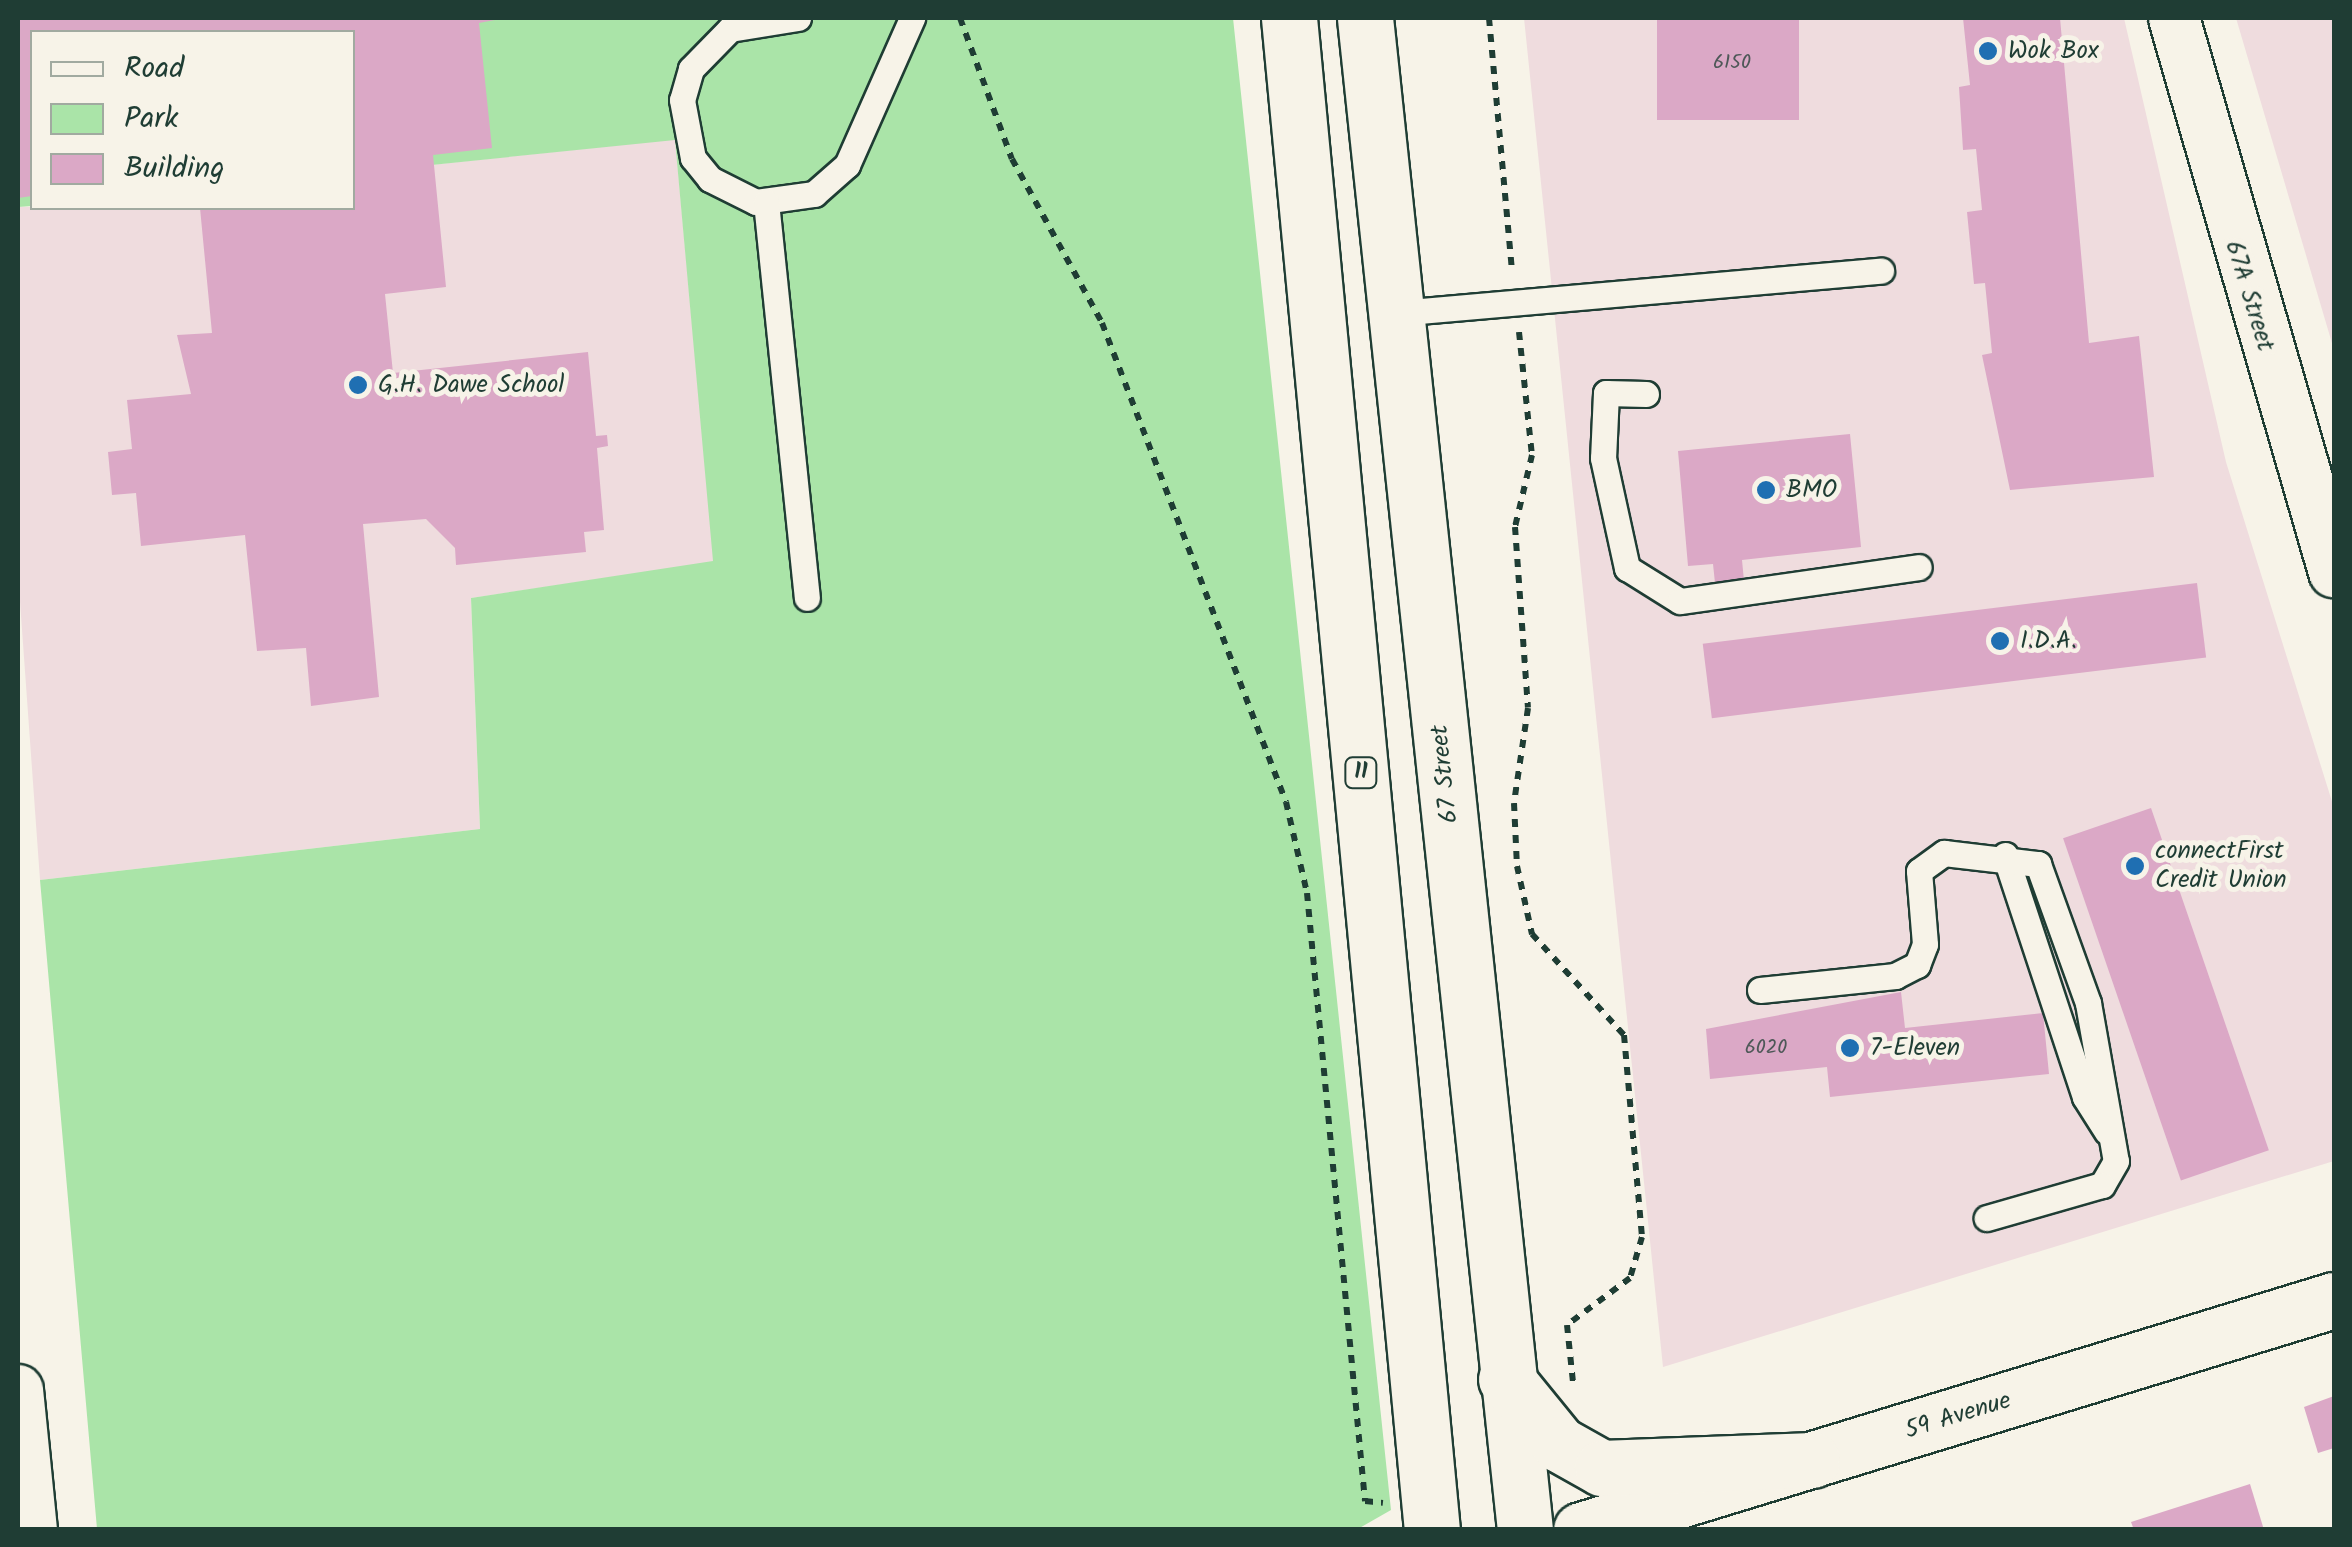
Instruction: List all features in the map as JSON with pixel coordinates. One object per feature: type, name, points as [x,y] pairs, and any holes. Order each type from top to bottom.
[{"type":"main road","name":"11","points":[[1290,18],[1432,1530]]},
{"type":"main road","name":"67 Street","points":[[1366,18],[1506,1379],[1525,1530]]},
{"type":"main road","name":"59 Avenue","points":[[1581,1530],[2334,1300]]},
{"type":"main road","points":[[1506,1379],[1558,1444],[1602,1468],[1812,1460]]},
{"type":"street","name":"67A Street","points":[[2174,18],[2217,190],[2334,572]]},
{"type":"street","points":[[18,1390],[32,1530]]},
{"type":"lane","points":[[798,18],[730,29],[691,69],[682,100],[693,158],[736,196],[766,202],[814,194],[847,165],[912,18]]},
{"type":"lane","points":[[766,202],[807,598]]},
{"type":"lane","points":[[1396,314],[1881,272]]},
{"type":"lane","points":[[1646,394],[1606,393],[1603,458],[1627,568],[1680,600],[1919,567]]},
{"type":"lane","points":[[1760,990],[1895,976],[1917,965],[1926,944],[1919,871],[1944,853],[2004,855],[2038,864],[2088,1002],[2116,1162],[2102,1185],[1987,1218]]},
{"type":"path","points":[[960,18],[1012,158],[1102,324],[1286,802],[1307,893],[1364,1491]]},
{"type":"path","points":[[1490,18],[1532,455],[1514,528],[1528,708],[1514,802],[1518,866],[1532,934],[1624,1035],[1642,1237],[1630,1278],[1567,1325],[1574,1391]]},
{"type":"shaded area","points":[[1524,18],[2124,18],[2226,462],[2334,808],[2334,1161],[1663,1367]]},
{"type":"shaded area","points":[[2236,18],[2334,18],[2334,350]]},
{"type":"shaded area","name":"G.H. Dawe School","points":[[675,139],[714,562],[471,598],[480,829],[40,880],[18,574],[18,207],[355,210],[355,173]]},
{"type":"green space","points":[[18,18],[1233,18],[1391,1510],[1356,1530],[97,1529],[40,880],[480,829],[471,598],[713,561],[675,140],[355,173],[355,30],[30,30],[30,206],[18,207]]},
{"type":"building","points":[[18,18],[505,18],[479,23],[492,148],[433,155],[446,287],[385,294],[393,373],[588,352],[596,436],[607,435],[608,446],[597,448],[604,530],[584,532],[586,552],[456,565],[455,548],[426,519],[363,524],[379,697],[311,706],[306,648],[257,651],[245,535],[141,546],[136,493],[112,495],[108,452],[132,449],[127,400],[191,394],[177,335],[212,333],[200,210],[355,210],[355,30],[30,30],[30,196],[18,198]]},
{"type":"building","points":[[1657,18],[1799,18],[1799,120],[1657,120]]},
{"type":"building","points":[[1963,18],[2060,18],[2089,343],[2139,336],[2154,477],[2010,490],[1982,355],[1992,353],[1985,283],[1974,284],[1967,212],[1982,210],[1976,149],[1963,150],[1959,87],[1970,85]]},
{"type":"building","points":[[1850,434],[1861,547],[1742,560],[1744,581],[1715,583],[1713,564],[1688,566],[1678,451]]},
{"type":"building","points":[[2197,583],[2206,657],[1712,718],[1703,644]]},
{"type":"building","points":[[2151,808],[2269,1150],[2181,1181],[2063,838]]},
{"type":"building","points":[[1901,992],[1905,1028],[2043,1013],[2049,1074],[1830,1097],[1827,1067],[1710,1079],[1706,1029]]},
{"type":"building","points":[[2334,1396],[2334,1448],[2318,1453],[2304,1407]]},
{"type":"building","points":[[2250,1484],[2264,1530],[2134,1530],[2131,1522]]},
{"type":"place","name":"Wok Box","points":[[1988,51]]},
{"type":"place","name":"G.H. Dawe School","points":[[358,385]]},
{"type":"place","name":"BMO","points":[[1766,490]]},
{"type":"place","name":"I.D.A.","points":[[2000,641]]},
{"type":"place","name":"connectFirst Credit Union","points":[[2135,866]]},
{"type":"place","name":"7-Eleven","points":[[1850,1048]]}]
